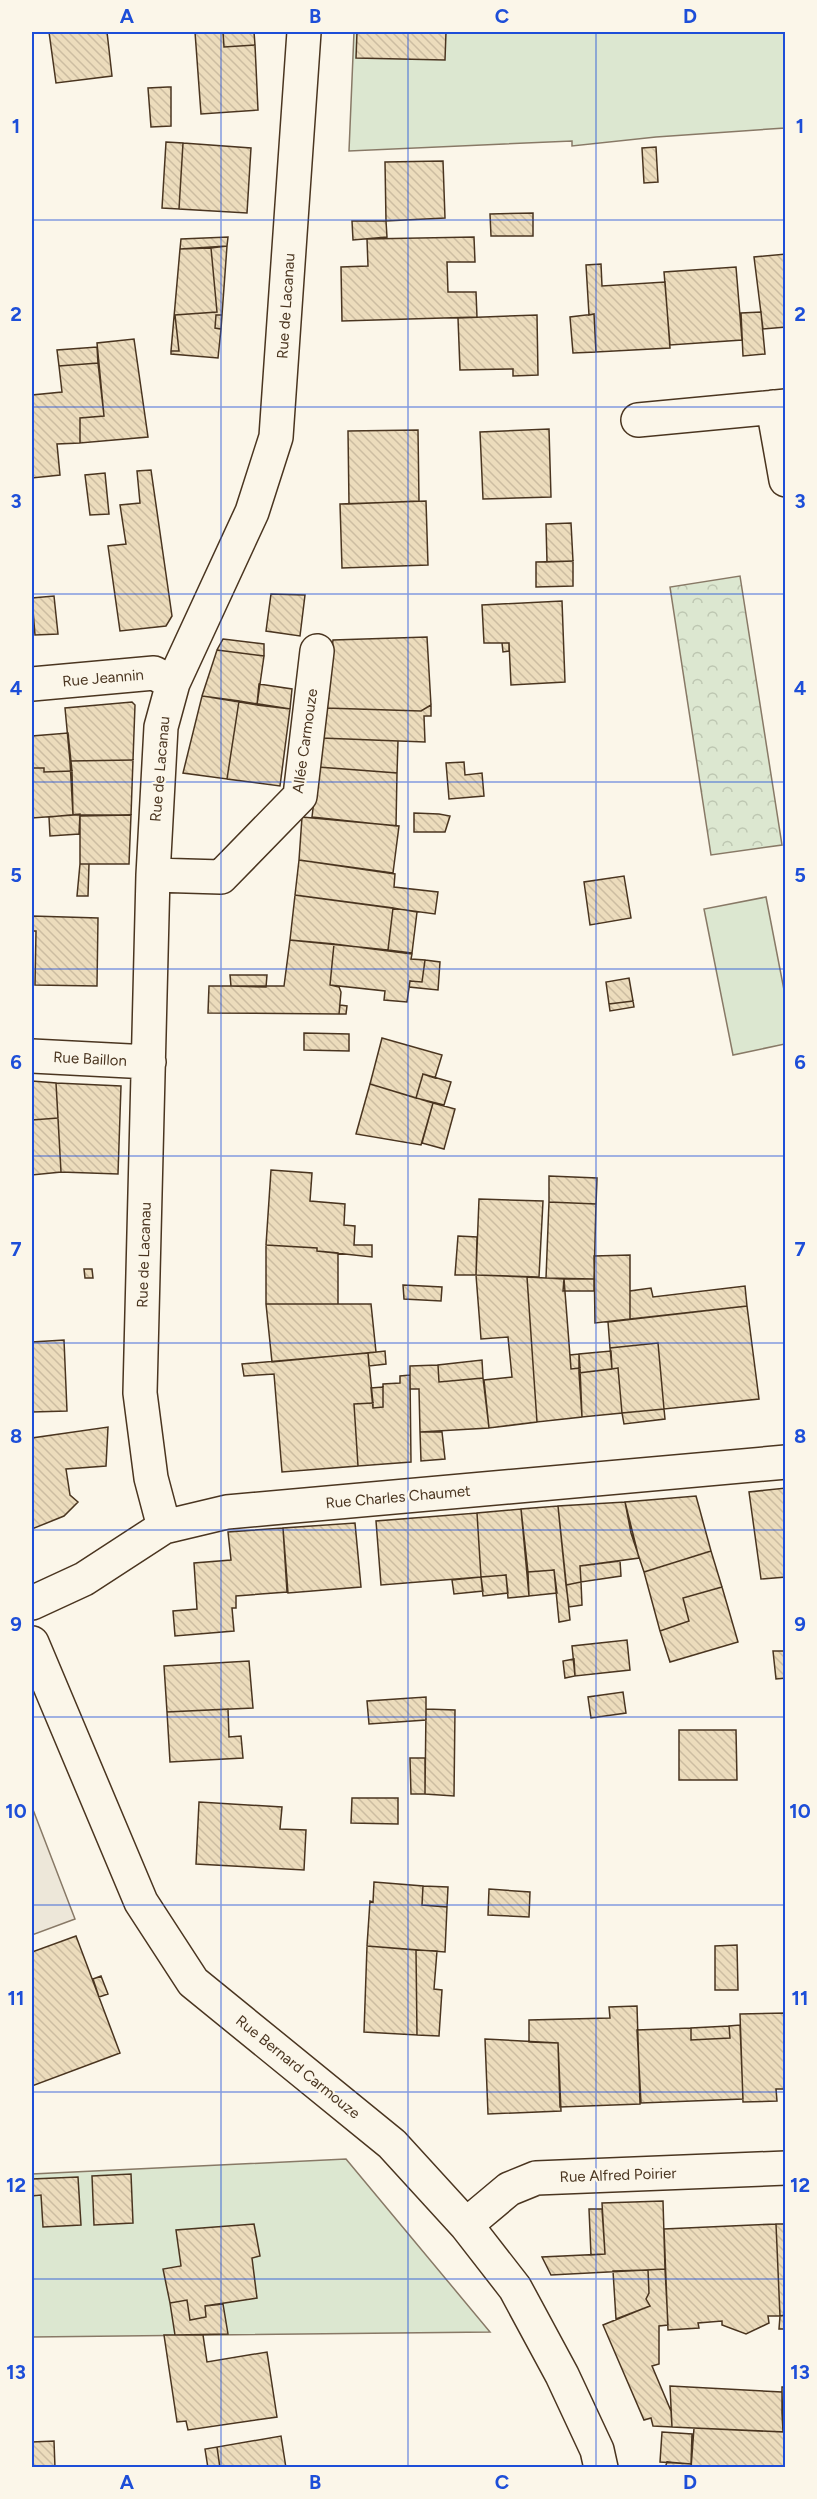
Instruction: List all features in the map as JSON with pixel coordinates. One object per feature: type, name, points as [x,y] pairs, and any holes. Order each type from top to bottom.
[{"type":"street","name":"Rue de Lacanau","points":[[165,1527],[151,1478],[140,1393],[153,875],[161,727],[173,683],[252,512],[276,437],[304,32]]},
{"type":"street","points":[[638,420],[779,407],[786,480]]},
{"type":"street","name":"Allée Carmouze","points":[[153,875],[221,877],[300,796],[317,651]]},
{"type":"street","name":"Rue Jeannin","points":[[32,684],[154,673],[173,683]]},
{"type":"street","name":"Rue Baillon","points":[[32,1056],[149,1062]]},
{"type":"street","name":"Rue Charles Chaumet","points":[[32,1603],[84,1580],[165,1527],[227,1512],[786,1462]]},
{"type":"street","name":"Rue Bernard Carmouze","points":[[32,1643],[141,1902],[194,1982],[392,2144],[466,2225],[515,2288],[562,2375],[597,2450],[601,2468]]},
{"type":"street","name":"Rue Alfred Poirier","points":[[466,2225],[509,2189],[536,2178],[786,2168]]},
{"type":"green space","points":[[354,32],[785,32],[785,128],[656,137],[572,146],[572,141],[349,151]]},
{"type":"green space","points":[[740,576],[782,845],[711,855],[670,587]]},
{"type":"green space","points":[[766,897],[785,995],[785,1044],[733,1055],[704,909]]},
{"type":"green space","points":[[346,2159],[490,2332],[32,2337],[32,2174]]},
{"type":"shaded area","points":[[32,1807],[75,1919],[32,1935]]},
{"type":"building","points":[[49,32],[107,32],[112,76],[56,83]]},
{"type":"building","points":[[195,32],[223,32],[224,47],[255,45],[258,110],[201,114]]},
{"type":"building","points":[[223,32],[254,32],[255,45],[224,47]]},
{"type":"building","points":[[357,32],[446,32],[445,60],[356,58]]},
{"type":"building","points":[[171,87],[171,126],[151,127],[148,88]]},
{"type":"building","points":[[166,142],[183,143],[179,209],[162,208]]},
{"type":"building","points":[[183,143],[251,148],[247,213],[179,209]]},
{"type":"building","points":[[656,147],[658,182],[644,183],[642,148]]},
{"type":"building","points":[[443,161],[445,218],[386,221],[385,162]]},
{"type":"building","points":[[533,213],[533,236],[491,236],[490,214]]},
{"type":"building","points":[[352,221],[386,221],[387,237],[353,240]]},
{"type":"building","points":[[228,237],[227,246],[180,249],[181,239]]},
{"type":"building","points":[[474,237],[475,262],[447,262],[448,292],[476,292],[477,317],[342,321],[341,267],[368,266],[367,239]]},
{"type":"building","points":[[227,246],[222,315],[216,315],[215,328],[221,329],[218,358],[171,354],[171,351],[179,351],[175,315],[217,312],[211,248]]},
{"type":"building","points":[[211,248],[217,312],[175,315],[179,351],[171,351],[180,249]]},
{"type":"building","points":[[786,254],[786,327],[763,329],[754,257]]},
{"type":"building","points":[[601,264],[602,286],[665,282],[670,348],[596,352],[594,314],[589,315],[586,265]]},
{"type":"building","points":[[736,267],[742,340],[670,345],[664,272]]},
{"type":"building","points":[[761,312],[765,354],[743,356],[741,313]]},
{"type":"building","points":[[594,314],[596,352],[573,353],[570,317]]},
{"type":"building","points":[[216,315],[222,315],[221,329],[215,328]]},
{"type":"building","points":[[537,315],[538,375],[513,376],[513,369],[460,370],[458,318]]},
{"type":"building","points":[[134,339],[148,437],[80,443],[80,418],[104,416],[97,343]]},
{"type":"building","points":[[97,347],[98,363],[59,366],[57,350]]},
{"type":"building","points":[[98,363],[104,416],[80,418],[80,443],[57,444],[60,475],[32,478],[32,395],[62,392],[59,366]]},
{"type":"building","points":[[549,429],[551,497],[483,499],[480,432]]},
{"type":"building","points":[[418,430],[419,501],[349,504],[348,431]]},
{"type":"building","points":[[151,470],[172,616],[166,626],[120,631],[108,546],[126,544],[120,505],[140,503],[137,471]]},
{"type":"building","points":[[105,473],[109,514],[90,515],[85,475]]},
{"type":"building","points":[[426,501],[428,565],[342,568],[340,504]]},
{"type":"building","points":[[571,523],[573,561],[547,562],[546,524]]},
{"type":"building","points":[[573,561],[573,586],[536,587],[536,562]]},
{"type":"building","points":[[271,594],[305,595],[300,636],[266,631]]},
{"type":"building","points":[[54,596],[58,634],[35,635],[32,598]]},
{"type":"building","points":[[562,601],[565,682],[511,685],[509,643],[484,643],[482,605]]},
{"type":"building","points":[[427,637],[431,705],[421,711],[325,708],[333,640]]},
{"type":"building","points":[[223,639],[264,644],[264,656],[217,650]]},
{"type":"building","points":[[502,643],[509,643],[509,651],[503,652]]},
{"type":"building","points":[[217,650],[264,656],[257,705],[202,696]]},
{"type":"building","points":[[259,684],[292,689],[290,709],[257,705]]},
{"type":"building","points":[[202,696],[239,701],[227,779],[183,773]]},
{"type":"building","points":[[239,701],[290,709],[280,786],[227,779]]},
{"type":"building","points":[[132,702],[135,705],[133,760],[70,761],[65,708]]},
{"type":"building","points":[[431,705],[431,716],[424,716],[425,742],[321,738],[325,708],[421,711]]},
{"type":"building","points":[[68,733],[72,771],[44,772],[44,768],[32,768],[32,736]]},
{"type":"building","points":[[321,738],[398,741],[397,773],[318,767]]},
{"type":"building","points":[[133,760],[131,815],[73,815],[70,761]]},
{"type":"building","points":[[464,762],[465,775],[482,773],[484,796],[449,799],[446,763]]},
{"type":"building","points":[[318,767],[397,773],[396,826],[312,817]]},
{"type":"building","points":[[32,768],[44,768],[44,772],[72,771],[73,815],[32,818]]},
{"type":"building","points":[[414,813],[450,816],[445,832],[414,832]]},
{"type":"building","points":[[80,814],[79,834],[50,836],[49,817]]},
{"type":"building","points":[[131,815],[129,864],[80,864],[80,816]]},
{"type":"building","points":[[302,817],[399,826],[393,873],[299,860]]},
{"type":"building","points":[[299,860],[395,874],[394,887],[438,892],[435,914],[295,895]]},
{"type":"building","points":[[80,864],[89,864],[88,896],[77,896]]},
{"type":"building","points":[[624,876],[631,918],[590,925],[584,882]]},
{"type":"building","points":[[295,895],[393,908],[388,950],[290,940]]},
{"type":"building","points":[[393,908],[417,912],[412,953],[388,950]]},
{"type":"building","points":[[32,916],[98,918],[97,986],[35,985],[36,931],[32,931]]},
{"type":"building","points":[[290,940],[334,944],[330,985],[339,987],[341,992],[339,1014],[208,1013],[209,986],[284,986]]},
{"type":"building","points":[[334,944],[412,954],[411,959],[425,960],[422,982],[410,981],[407,1002],[384,1000],[385,991],[330,985]]},
{"type":"building","points":[[425,960],[440,962],[438,990],[409,987],[410,981],[422,982]]},
{"type":"building","points":[[230,975],[267,975],[266,987],[231,986]]},
{"type":"building","points":[[629,978],[633,1001],[609,1004],[606,982]]},
{"type":"building","points":[[633,1001],[634,1007],[610,1011],[609,1004]]},
{"type":"building","points":[[340,1005],[347,1006],[346,1014],[339,1014]]},
{"type":"building","points":[[304,1033],[349,1034],[349,1051],[304,1050]]},
{"type":"building","points":[[382,1038],[442,1055],[435,1078],[423,1074],[416,1098],[370,1084]]},
{"type":"building","points":[[423,1074],[451,1082],[444,1105],[416,1098]]},
{"type":"building","points":[[32,1081],[56,1083],[58,1118],[32,1120]]},
{"type":"building","points":[[56,1083],[121,1086],[118,1174],[61,1172]]},
{"type":"building","points":[[370,1084],[433,1103],[421,1145],[356,1134]]},
{"type":"building","points":[[433,1103],[455,1109],[444,1149],[422,1143]]},
{"type":"building","points":[[58,1118],[61,1172],[32,1175],[32,1120]]},
{"type":"building","points":[[271,1170],[312,1173],[310,1201],[345,1204],[344,1225],[355,1226],[354,1245],[372,1245],[372,1257],[317,1251],[317,1248],[266,1245]]},
{"type":"building","points":[[549,1176],[597,1178],[596,1204],[549,1202]]},
{"type":"building","points":[[479,1199],[543,1201],[539,1277],[476,1275]]},
{"type":"building","points":[[549,1202],[596,1204],[594,1279],[546,1278]]},
{"type":"building","points":[[458,1236],[477,1237],[476,1275],[455,1275]]},
{"type":"building","points":[[266,1245],[317,1248],[317,1251],[338,1253],[338,1304],[266,1304]]},
{"type":"building","points":[[630,1255],[630,1319],[595,1323],[594,1256]]},
{"type":"building","points":[[84,1269],[92,1269],[93,1278],[85,1278]]},
{"type":"building","points":[[476,1275],[527,1277],[537,1422],[489,1428],[484,1380],[512,1377],[508,1337],[481,1339]]},
{"type":"building","points":[[527,1277],[564,1279],[571,1369],[580,1368],[582,1417],[537,1422]]},
{"type":"building","points":[[564,1279],[594,1279],[594,1291],[563,1291]]},
{"type":"building","points":[[403,1285],[442,1287],[441,1301],[404,1299]]},
{"type":"building","points":[[745,1286],[747,1306],[630,1319],[630,1291],[651,1288],[653,1297]]},
{"type":"building","points":[[266,1304],[371,1304],[376,1352],[272,1362]]},
{"type":"building","points":[[747,1306],[759,1399],[664,1409],[658,1343],[610,1348],[608,1322]]},
{"type":"building","points":[[64,1340],[67,1411],[32,1412],[32,1342]]},
{"type":"building","points":[[658,1343],[664,1409],[622,1413],[618,1368],[612,1369],[610,1348]]},
{"type":"building","points":[[385,1351],[386,1364],[369,1366],[368,1353]]},
{"type":"building","points":[[611,1351],[612,1369],[579,1373],[579,1354]]},
{"type":"building","points":[[368,1353],[373,1403],[354,1404],[358,1466],[282,1472],[274,1374],[244,1376],[242,1364]]},
{"type":"building","points":[[579,1354],[580,1368],[571,1369],[570,1355]]},
{"type":"building","points":[[482,1360],[483,1378],[439,1382],[438,1365]]},
{"type":"building","points":[[438,1365],[439,1382],[483,1378],[489,1428],[420,1432],[419,1389],[410,1389],[410,1366]]},
{"type":"building","points":[[618,1368],[622,1413],[582,1417],[579,1373]]},
{"type":"building","points":[[410,1375],[411,1462],[358,1466],[354,1404],[373,1403],[373,1408],[383,1407],[383,1384],[400,1383],[400,1376]]},
{"type":"building","points":[[383,1387],[383,1407],[373,1408],[371,1388]]},
{"type":"building","points":[[664,1409],[665,1419],[624,1424],[622,1413]]},
{"type":"building","points":[[108,1427],[106,1466],[66,1469],[70,1495],[78,1502],[64,1516],[32,1529],[32,1438]]},
{"type":"building","points":[[420,1432],[442,1432],[445,1459],[421,1461]]},
{"type":"building","points":[[786,1488],[786,1577],[761,1579],[749,1492]]},
{"type":"building","points":[[696,1496],[711,1551],[644,1572],[631,1533],[625,1502]]},
{"type":"building","points":[[625,1502],[639,1558],[580,1566],[581,1582],[566,1585],[558,1506]]},
{"type":"building","points":[[558,1506],[570,1620],[559,1622],[554,1570],[528,1572],[521,1509]]},
{"type":"building","points":[[521,1509],[529,1596],[508,1598],[506,1575],[481,1577],[477,1513]]},
{"type":"building","points":[[477,1513],[481,1577],[381,1585],[376,1521]]},
{"type":"building","points":[[355,1523],[361,1587],[288,1593],[283,1528]]},
{"type":"building","points":[[283,1528],[287,1592],[236,1596],[236,1608],[232,1608],[234,1631],[175,1636],[173,1611],[197,1609],[194,1563],[231,1560],[228,1532]]},
{"type":"building","points":[[711,1551],[722,1587],[683,1598],[689,1621],[660,1631],[644,1572]]},
{"type":"building","points":[[620,1561],[621,1576],[581,1582],[580,1566]]},
{"type":"building","points":[[554,1570],[557,1593],[529,1596],[528,1572]]},
{"type":"building","points":[[506,1575],[508,1593],[483,1596],[481,1577]]},
{"type":"building","points":[[481,1577],[483,1591],[454,1594],[452,1580]]},
{"type":"building","points":[[581,1582],[582,1605],[569,1607],[566,1585]]},
{"type":"building","points":[[722,1587],[738,1642],[670,1662],[660,1631],[689,1621],[683,1598]]},
{"type":"building","points":[[627,1640],[630,1670],[575,1676],[572,1646]]},
{"type":"building","points":[[773,1651],[786,1651],[786,1678],[776,1679]]},
{"type":"building","points":[[574,1659],[575,1676],[565,1678],[563,1661]]},
{"type":"building","points":[[249,1661],[253,1708],[167,1712],[164,1666]]},
{"type":"building","points":[[623,1692],[626,1713],[591,1718],[588,1697]]},
{"type":"building","points":[[426,1697],[426,1720],[369,1724],[367,1701]]},
{"type":"building","points":[[228,1709],[229,1737],[241,1736],[243,1758],[170,1762],[167,1712]]},
{"type":"building","points":[[426,1709],[455,1710],[454,1796],[425,1794]]},
{"type":"building","points":[[679,1730],[736,1730],[737,1780],[679,1780]]},
{"type":"building","points":[[410,1758],[425,1758],[425,1794],[411,1794]]},
{"type":"building","points":[[352,1798],[398,1798],[398,1824],[351,1823]]},
{"type":"building","points":[[199,1802],[282,1807],[280,1829],[306,1830],[304,1870],[196,1864]]},
{"type":"building","points":[[374,1882],[423,1886],[422,1905],[447,1907],[445,1952],[367,1946],[370,1901],[373,1902]]},
{"type":"building","points":[[423,1886],[448,1887],[447,1907],[422,1905]]},
{"type":"building","points":[[489,1889],[530,1892],[529,1917],[488,1915]]},
{"type":"building","points":[[76,1936],[120,2053],[32,2086],[32,1952]]},
{"type":"building","points":[[737,1945],[738,1990],[715,1990],[715,1946]]},
{"type":"building","points":[[367,1946],[416,1950],[417,2035],[364,2032]]},
{"type":"building","points":[[416,1950],[437,1951],[434,1989],[442,1990],[439,2036],[417,2035]]},
{"type":"building","points":[[101,1976],[108,1994],[99,1997],[93,1979]]},
{"type":"building","points":[[637,2006],[640,2104],[560,2107],[558,2043],[529,2042],[529,2020],[610,2018],[609,2007]]},
{"type":"building","points":[[786,2013],[786,2089],[776,2089],[777,2101],[743,2102],[740,2014]]},
{"type":"building","points":[[740,2025],[743,2099],[641,2103],[637,2030],[691,2028],[691,2040],[730,2038],[729,2026]]},
{"type":"building","points":[[729,2026],[730,2038],[691,2040],[691,2028]]},
{"type":"building","points":[[485,2039],[558,2043],[561,2111],[488,2114]]},
{"type":"building","points":[[131,2174],[133,2223],[94,2225],[92,2176]]},
{"type":"building","points":[[78,2177],[81,2225],[43,2227],[41,2195],[32,2196],[32,2179]]},
{"type":"building","points":[[663,2201],[665,2269],[551,2275],[542,2257],[605,2254],[602,2203]]},
{"type":"building","points":[[589,2209],[602,2209],[605,2254],[591,2255]]},
{"type":"building","points":[[254,2224],[260,2256],[252,2258],[257,2298],[205,2306],[206,2317],[190,2320],[187,2300],[170,2303],[163,2269],[181,2266],[176,2230]]},
{"type":"building","points":[[776,2224],[780,2316],[768,2316],[769,2323],[746,2334],[722,2325],[722,2321],[698,2323],[699,2328],[668,2330],[664,2229]]},
{"type":"building","points":[[776,2224],[786,2224],[786,2315],[780,2316]]},
{"type":"building","points":[[665,2269],[668,2325],[659,2326],[659,2364],[652,2366],[671,2411],[672,2427],[653,2426],[651,2418],[644,2420],[603,2325],[650,2306],[646,2299],[649,2293],[648,2270]]},
{"type":"building","points":[[648,2270],[649,2293],[646,2299],[650,2306],[616,2319],[613,2271]]},
{"type":"building","points":[[187,2300],[190,2320],[206,2317],[205,2306],[223,2304],[228,2334],[175,2335],[170,2303]]},
{"type":"building","points":[[786,2315],[786,2329],[779,2329],[780,2316]]},
{"type":"building","points":[[164,2335],[203,2335],[207,2362],[267,2352],[277,2417],[188,2430],[186,2421],[177,2422]]},
{"type":"building","points":[[670,2386],[782,2392],[783,2432],[672,2427]]},
{"type":"building","points":[[782,2387],[786,2387],[786,2413],[782,2413]]},
{"type":"building","points":[[782,2413],[786,2413],[786,2432],[783,2432]]},
{"type":"building","points":[[694,2428],[786,2432],[786,2468],[691,2468]]},
{"type":"building","points":[[662,2432],[692,2434],[691,2464],[660,2462]]},
{"type":"building","points":[[281,2436],[286,2468],[220,2468],[217,2447]]},
{"type":"building","points":[[54,2441],[55,2468],[32,2468],[32,2442]]},
{"type":"building","points":[[217,2447],[220,2468],[208,2468],[205,2449]]},
{"type":"building","points":[[667,2462],[691,2464],[691,2468],[665,2468]]}]
